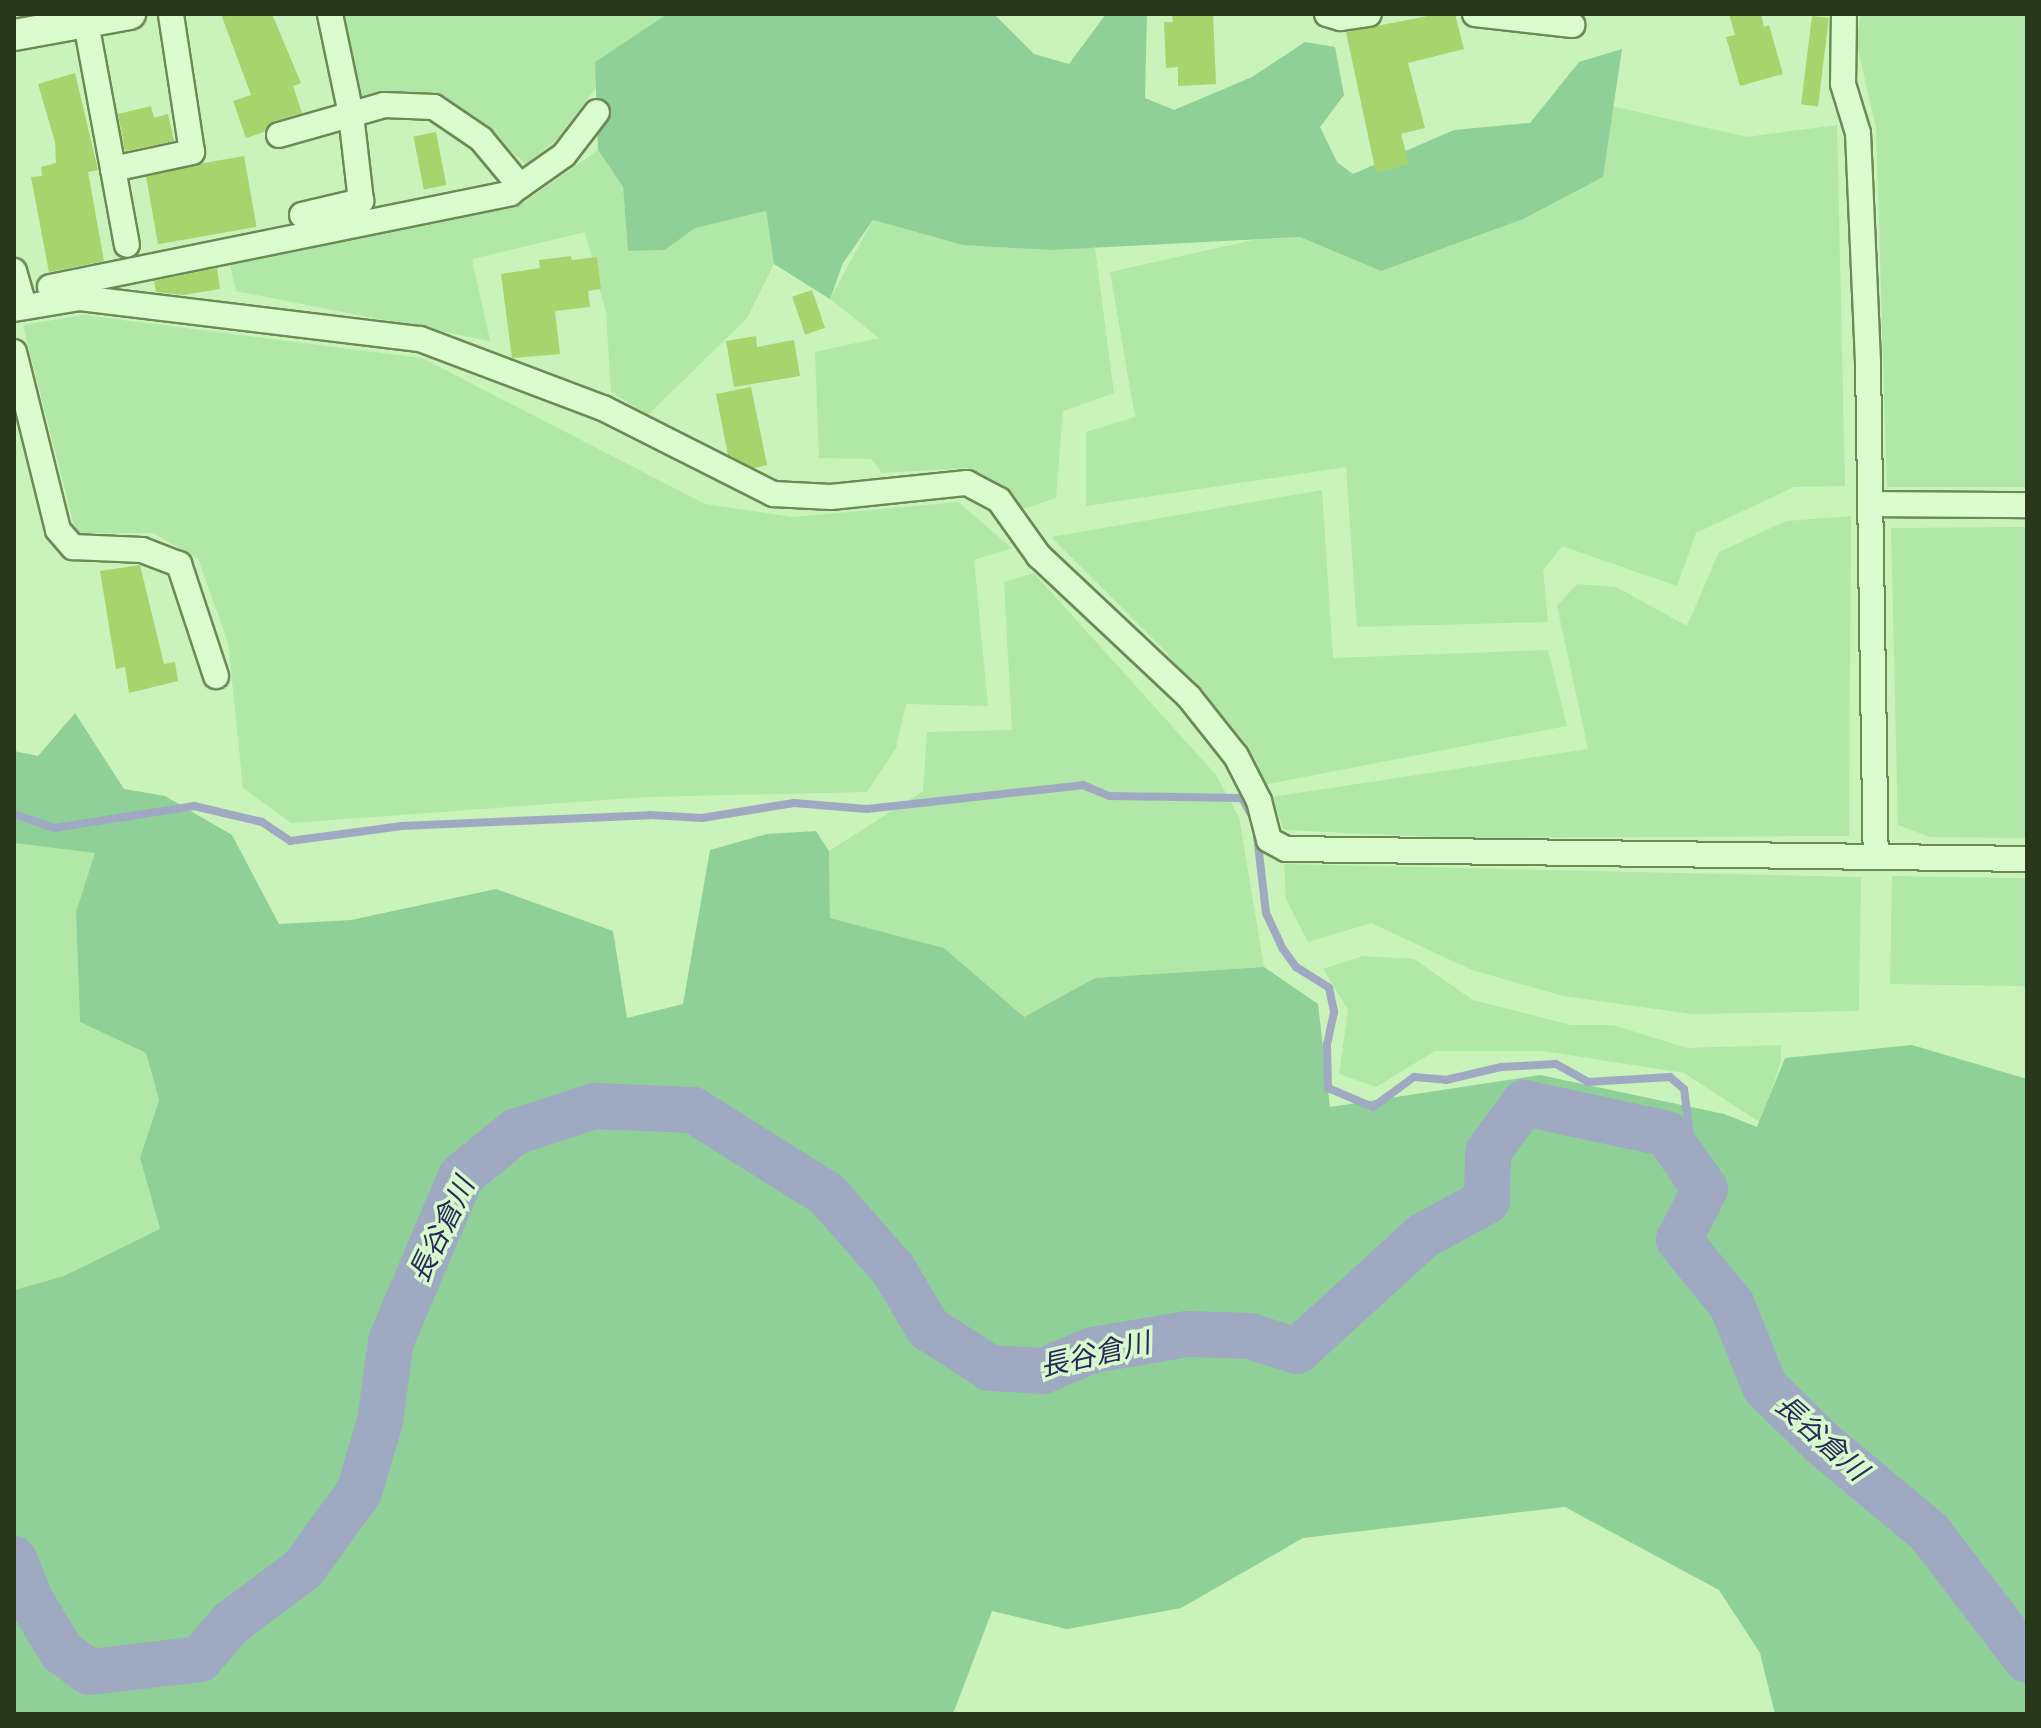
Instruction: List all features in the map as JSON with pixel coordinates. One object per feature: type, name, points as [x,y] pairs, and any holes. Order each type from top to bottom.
[{"type":"street","points":[[14,35],[130,14]]},
{"type":"street","points":[[113,169],[192,152],[171,14]]},
{"type":"street","points":[[302,215],[361,201],[351,114],[330,14]]},
{"type":"street","points":[[1327,14],[1340,18],[1369,14]]},
{"type":"street","points":[[1475,14],[1572,25]]},
{"type":"street","points":[[1844,14],[1843,84],[1859,148],[1873,504],[1876,857]]},
{"type":"street","points":[[86,23],[127,245]]},
{"type":"street","points":[[279,135],[384,105],[434,107],[481,139],[520,186]]},
{"type":"street","points":[[18,295],[510,193],[564,155],[597,112]]},
{"type":"street","points":[[18,295],[95,299],[420,339],[603,408],[773,494],[831,497],[967,483],[999,500],[1039,556],[1189,697],[1236,756],[1259,801],[1269,840],[1286,849],[2027,859]]},
{"type":"street","points":[[14,352],[58,530],[73,547],[142,550],[179,564],[216,676]]},
{"type":"street","points":[[1873,504],[2027,505]]},
{"type":"green space","points":[[344,14],[667,14],[595,62],[596,88],[556,140],[526,164],[444,95],[359,96]]},
{"type":"green space","points":[[667,14],[994,14],[1034,54],[1069,64],[1106,14],[1147,14],[1145,98],[1174,110],[1252,77],[1305,42],[1335,47],[1344,95],[1320,127],[1337,162],[1353,174],[1454,130],[1530,123],[1579,62],[1622,49],[1603,177],[1523,219],[1381,271],[1300,237],[1051,250],[963,245],[873,220],[843,263],[830,299],[774,264],[766,211],[695,228],[665,250],[628,251],[623,187],[598,150],[595,62]]},
{"type":"green space","points":[[1861,14],[2027,14],[2027,487],[1887,487],[1876,128],[1856,40]]},
{"type":"green space","points":[[1612,106],[1747,137],[1837,125],[1845,486],[1794,487],[1696,533],[1677,586],[1562,546],[1543,571],[1548,622],[1357,627],[1346,467],[1086,506],[1086,432],[1135,417],[1110,272],[1253,240],[1300,237],[1381,271],[1603,177]]},
{"type":"green space","points":[[598,150],[623,187],[628,251],[665,250],[695,228],[766,211],[774,264],[747,318],[648,415],[611,392],[606,313],[585,232],[472,259],[490,341],[236,291],[230,265],[526,201]]},
{"type":"green space","points":[[873,220],[963,245],[1095,248],[1114,393],[1063,411],[1056,498],[1024,509],[967,468],[882,473],[871,459],[819,458],[815,352],[879,338],[830,299]]},
{"type":"green space","points":[[83,315],[422,358],[705,504],[793,517],[958,502],[1012,548],[974,560],[988,706],[906,704],[896,748],[867,792],[646,797],[291,823],[243,788],[228,642],[198,559],[153,533],[76,533],[23,325]]},
{"type":"green space","points":[[1322,490],[1333,658],[1548,650],[1567,726],[1263,785],[1166,652],[1051,537]]},
{"type":"green space","points":[[1851,516],[1849,836],[1460,838],[1284,830],[1271,797],[1588,749],[1557,606],[1577,584],[1616,587],[1687,626],[1719,552],[1786,521]]},
{"type":"green space","points":[[2027,527],[2027,838],[1930,837],[1898,825],[1891,528]]},
{"type":"green space","points":[[1034,573],[1216,775],[1239,817],[1264,967],[1095,978],[1024,1017],[944,948],[830,918],[829,851],[923,791],[927,732],[1012,730],[1004,582]]},
{"type":"green space","points":[[75,713],[124,789],[165,796],[232,835],[279,924],[351,920],[496,889],[613,931],[627,1018],[683,1004],[710,850],[767,834],[816,831],[829,851],[830,918],[944,948],[1024,1017],[1095,978],[1264,967],[1318,1004],[1330,1107],[1540,1075],[1724,1114],[1757,1127],[1785,1058],[1912,1045],[2027,1079],[2027,1714],[1775,1714],[1760,1653],[1719,1590],[1565,1507],[1303,1538],[1181,1608],[1067,1629],[992,1611],[953,1714],[14,1714],[14,1290],[64,1276],[160,1229],[140,1158],[159,1100],[146,1053],[80,1022],[76,912],[95,853],[14,843],[14,751],[38,756]]},
{"type":"green space","points":[[14,843],[96,853],[76,912],[80,1022],[146,1053],[159,1100],[140,1158],[160,1230],[64,1276],[14,1290]]},
{"type":"green space","points":[[1284,864],[1861,877],[1859,1011],[1692,1014],[1563,996],[1472,970],[1371,923],[1308,942],[1286,899]]},
{"type":"green space","points":[[1892,876],[2027,878],[2025,986],[1890,984]]},
{"type":"green space","points":[[1363,956],[1414,959],[1473,1000],[1571,1025],[1613,1025],[1687,1048],[1781,1045],[1781,1061],[1761,1123],[1684,1073],[1543,1051],[1435,1051],[1376,1087],[1339,1074],[1348,1010],[1323,969]]},
{"type":"building","points":[[221,14],[272,14],[301,83],[293,86],[302,113],[274,121],[264,132],[246,138],[233,101],[251,95]]},
{"type":"building","points":[[1172,14],[1213,14],[1216,84],[1178,86],[1178,67],[1166,68],[1164,22],[1173,22]]},
{"type":"building","points":[[1438,14],[1455,14],[1464,49],[1408,63],[1425,128],[1401,134],[1409,164],[1376,173],[1346,32]]},
{"type":"building","points":[[1729,14],[1761,14],[1764,27],[1769,25],[1783,74],[1740,86],[1726,37],[1735,35]]},
{"type":"building","points":[[1812,16],[1829,18],[1818,106],[1801,104]]},
{"type":"building","points":[[75,73],[98,170],[88,172],[104,261],[49,272],[31,177],[42,176],[41,167],[56,163],[55,142],[38,84]]},
{"type":"building","points":[[151,106],[154,118],[168,114],[174,141],[125,151],[118,114]]},
{"type":"building","points":[[436,132],[446,185],[424,189],[413,136]]},
{"type":"building","points":[[244,156],[257,227],[158,244],[146,173]]},
{"type":"building","points":[[571,256],[572,260],[597,257],[601,289],[588,291],[590,307],[555,311],[560,354],[512,358],[501,274],[540,268],[539,260]]},
{"type":"building","points":[[217,268],[220,289],[183,295],[156,292],[154,281]]},
{"type":"building","points":[[812,290],[825,328],[805,335],[792,297]]},
{"type":"building","points":[[756,336],[757,347],[794,340],[800,376],[734,387],[726,341]]},
{"type":"building","points":[[751,387],[767,465],[754,468],[728,455],[716,394]]},
{"type":"building","points":[[140,565],[164,664],[175,662],[178,681],[129,693],[125,667],[116,669],[100,571]]},
{"type":"waterway","points":[[14,814],[54,828],[194,806],[262,822],[290,841],[402,826],[650,815],[702,818],[794,803],[867,809],[1083,785],[1109,796],[1242,798],[1253,818]]},
{"type":"waterway","points":[[1257,836],[1266,913],[1283,949],[1296,967],[1329,988],[1334,1012],[1327,1044],[1328,1088],[1373,1107],[1414,1077],[1446,1080],[1501,1067],[1556,1064],[1588,1082],[1670,1077],[1684,1089],[1695,1174]]},
{"type":"waterway","name":"長谷倉川","points":[[14,1559],[31,1601],[62,1652],[90,1672],[200,1659],[231,1623],[303,1569],[359,1492],[380,1421],[391,1341],[461,1176],[515,1132],[594,1106],[693,1110],[827,1194],[893,1269],[928,1328],[990,1368],[1043,1371],[1093,1350],[1188,1334],[1250,1336],[1297,1351],[1423,1236],[1487,1201],[1488,1152],[1524,1103],[1667,1134],[1705,1189],[1679,1240],[1732,1305],[1765,1387],[1822,1443],[1929,1532],[2027,1660]]}]
